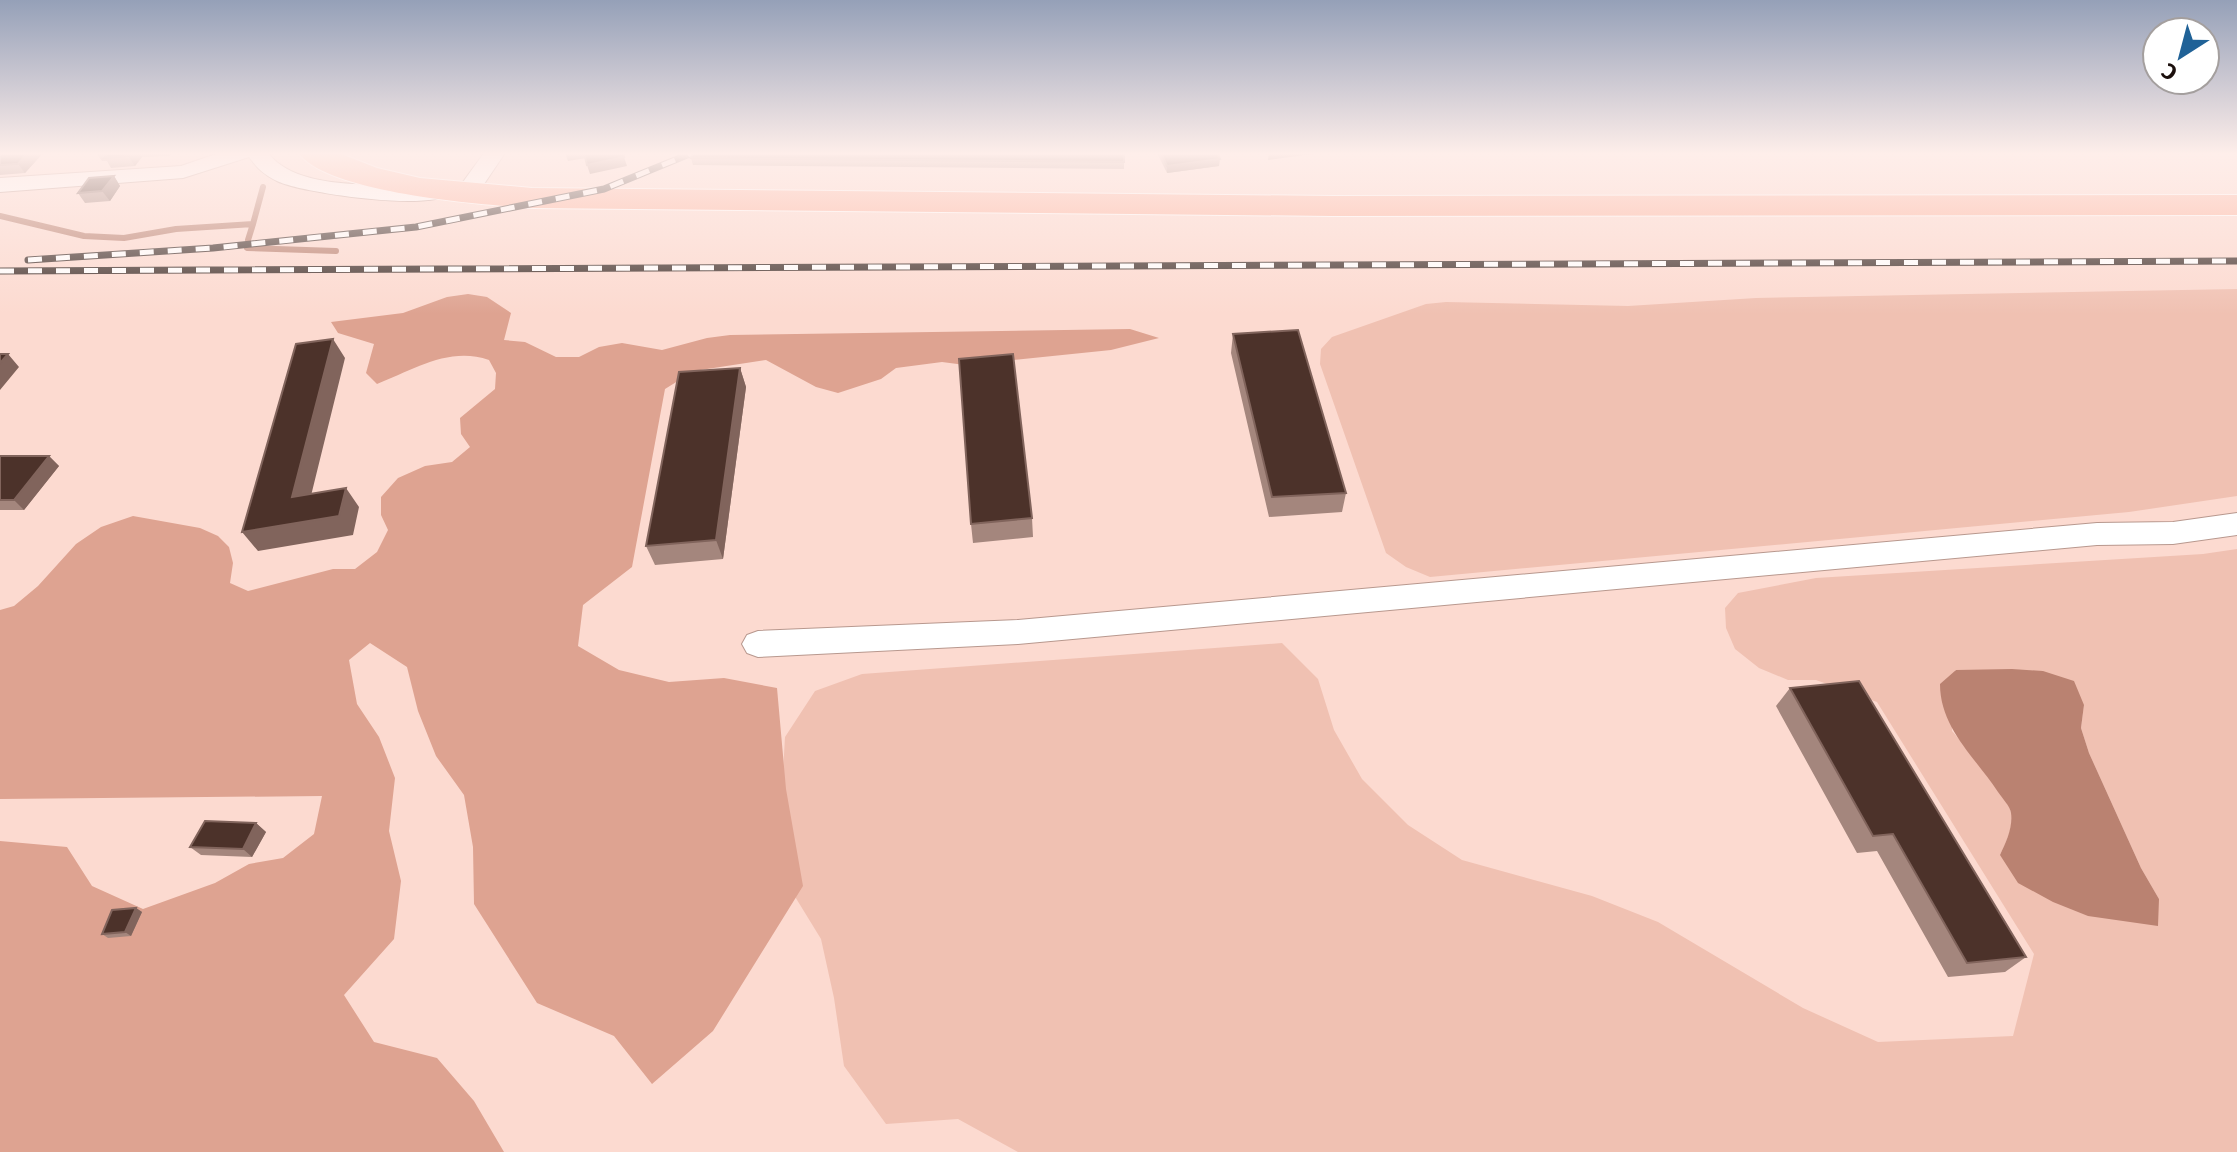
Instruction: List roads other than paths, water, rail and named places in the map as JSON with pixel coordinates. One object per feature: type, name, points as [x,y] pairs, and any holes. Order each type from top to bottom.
[{"type":"street","points":[[758,644],[1018,632],[2097,534],[2173,533],[2237,524]]},
{"type":"waterway","points":[[253,224],[258,207]]},
{"type":"waterway","points":[[0,216],[84,236],[124,238],[176,229],[253,224]]},
{"type":"waterway","points":[[248,240],[253,224]]},
{"type":"waterway","points":[[248,245],[247,248],[336,251]]},
{"type":"railway","points":[[28,260],[213,248],[416,227],[516,207]]},
{"type":"railway","points":[[0,271],[2237,261]]}]
